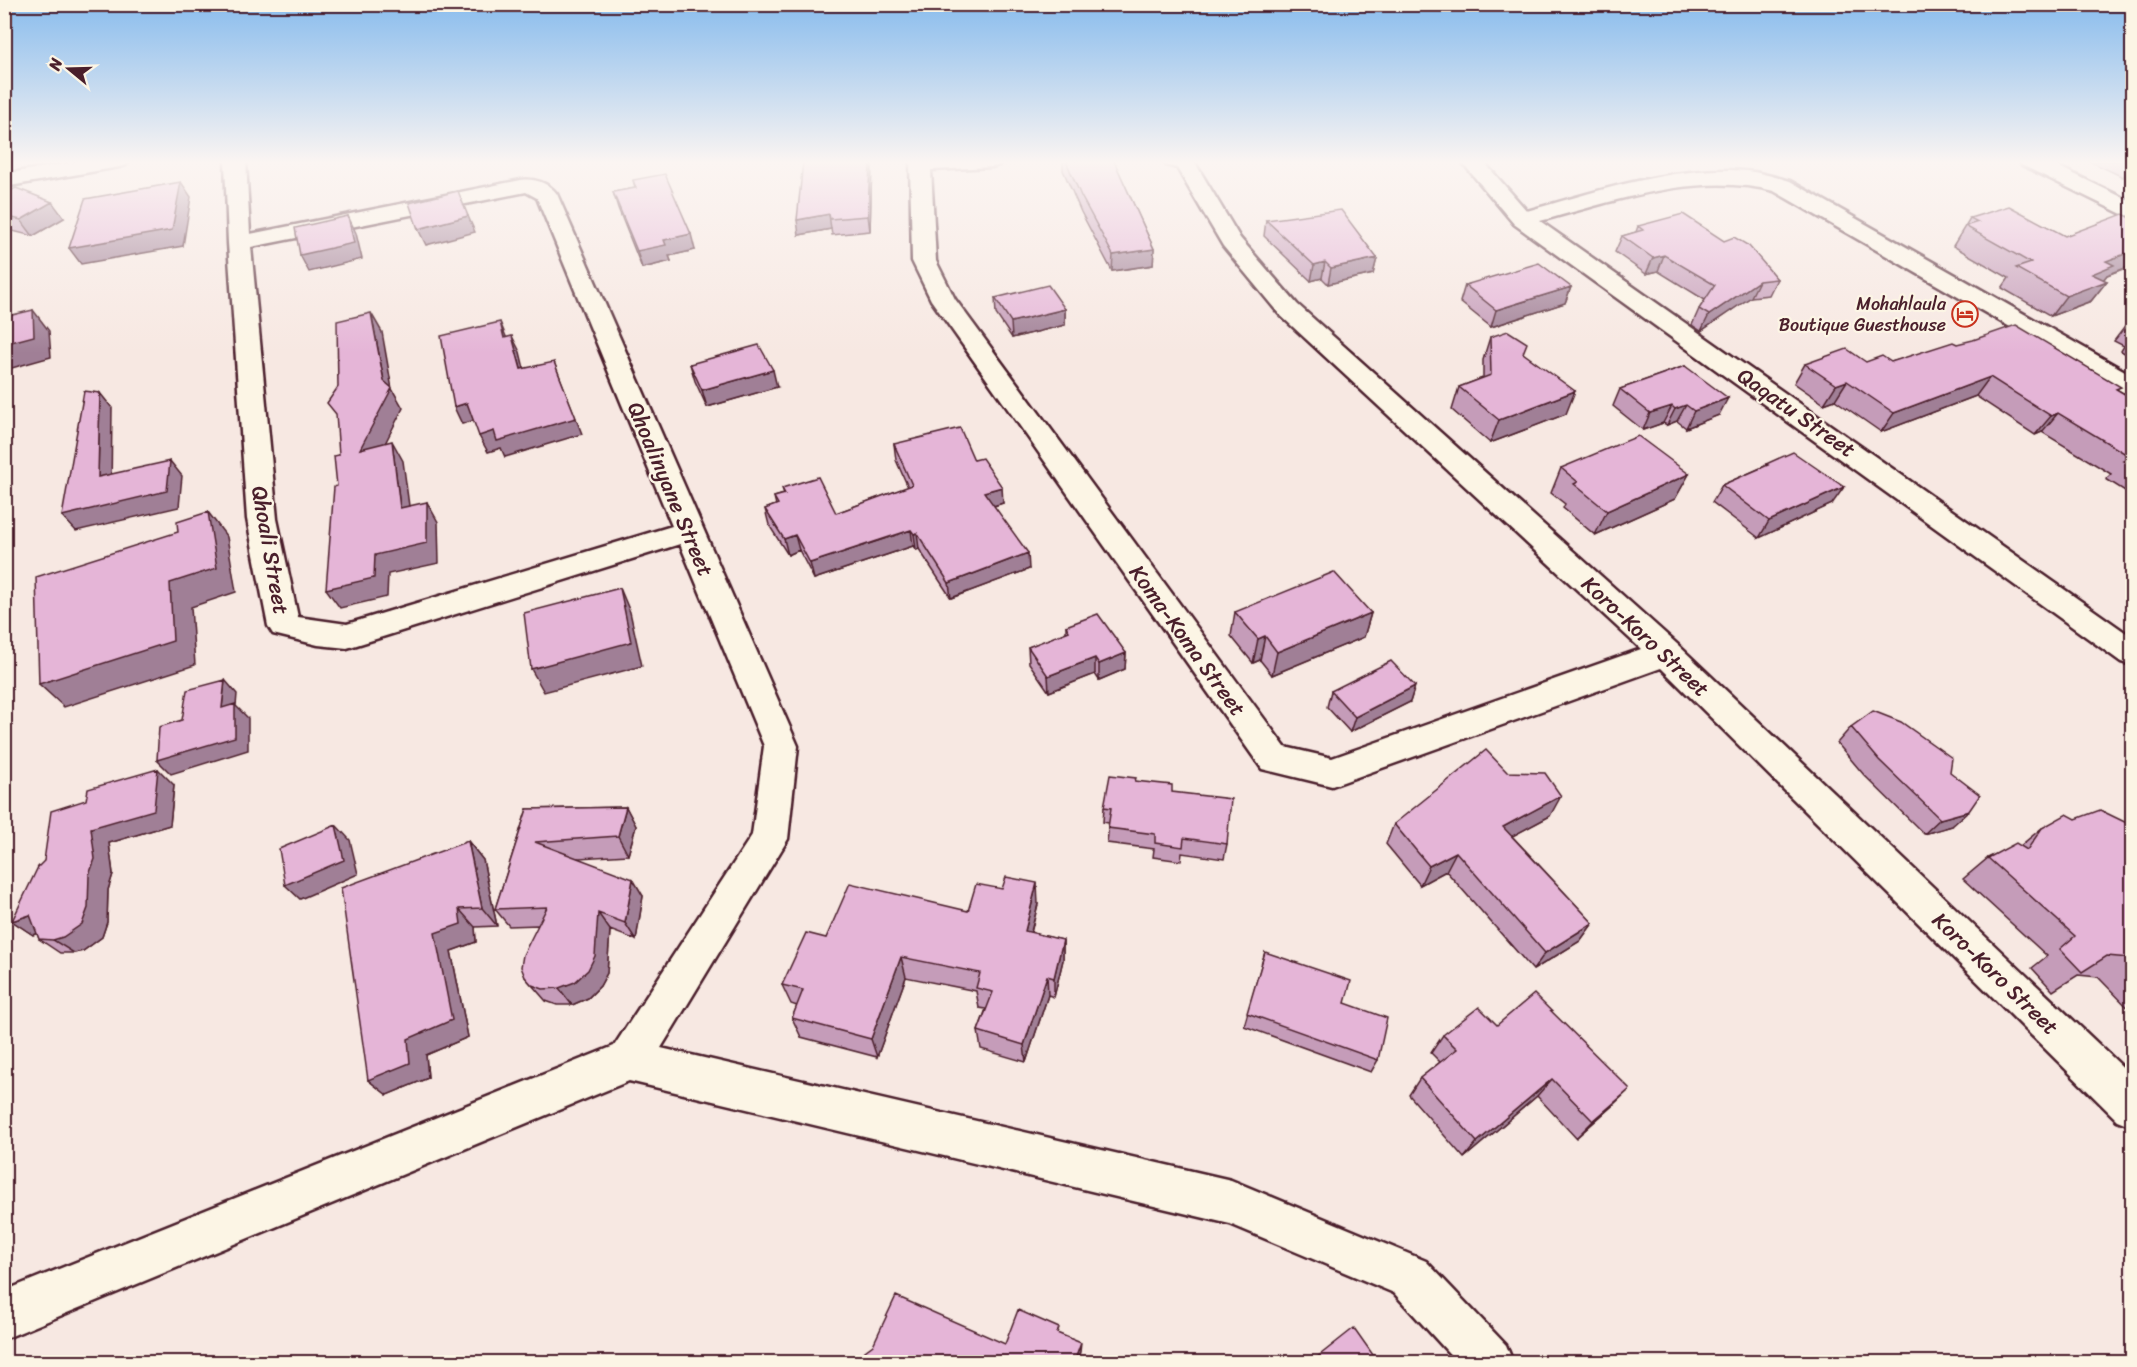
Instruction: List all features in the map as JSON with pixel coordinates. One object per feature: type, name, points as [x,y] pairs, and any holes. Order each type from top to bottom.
[{"type":"street","name":"Qhoali Street","points":[[238,225],[262,519],[284,626],[347,636],[689,531]]},
{"type":"street","name":"Qhoalinyane Street","points":[[239,243],[329,225]]},
{"type":"street","name":"Qhoalinyane Street","points":[[559,225],[781,746],[770,838],[629,1061]]},
{"type":"street","name":"Koma-Koma Street","points":[[923,225],[924,261],[943,300],[1274,759],[1332,772],[1666,653]]},
{"type":"street","name":"Koro-Koro Street","points":[[1221,225],[1231,241],[1288,309],[1666,653],[2133,1106]]},
{"type":"street","name":"Qaqatu Street","points":[[1530,225],[2133,653]]},
{"type":"street","points":[[1850,225],[2133,386]]},
{"type":"street","points":[[4,1316],[629,1061],[1231,1202],[1410,1277],[1489,1362]]},
{"type":"building","points":[[77,225],[173,225],[172,230],[69,248]]},
{"type":"building","points":[[309,225],[350,225],[354,243],[300,255],[295,228]]},
{"type":"building","points":[[417,225],[434,225],[418,229]]},
{"type":"building","points":[[626,225],[687,225],[691,234],[664,240],[666,245],[637,251]]},
{"type":"building","points":[[1097,225],[1143,225],[1154,249],[1113,255]]},
{"type":"building","points":[[1271,225],[1352,225],[1377,258],[1331,268],[1325,262],[1314,265]]},
{"type":"building","points":[[1699,225],[1724,241],[1734,237],[1749,246],[1777,279],[1759,281],[1709,315],[1699,309],[1715,285],[1664,255],[1653,258],[1622,236],[1643,230],[1638,226]]},
{"type":"building","points":[[2044,225],[2065,236],[2095,225],[2133,225],[2133,251],[2106,261],[2114,265],[2092,274],[2107,281],[2066,296],[2016,268],[2031,263],[1965,226]]},
{"type":"building","points":[[1539,263],[1571,287],[1496,310],[1465,285]]},
{"type":"building","points":[[1048,285],[1065,309],[1011,322],[995,298]]},
{"type":"building","points":[[33,310],[34,336],[4,344],[4,317]]},
{"type":"building","points":[[371,313],[384,381],[392,388],[360,449],[392,441],[400,508],[427,502],[427,543],[375,555],[374,578],[326,589],[334,487],[337,486],[334,456],[339,455],[336,414],[327,403],[338,387],[337,321]]},
{"type":"building","points":[[500,322],[504,338],[512,336],[521,369],[554,362],[576,418],[497,441],[494,431],[479,436],[467,403],[454,407],[441,336]]},
{"type":"building","points":[[2016,325],[2121,387],[2116,389],[2133,399],[2133,466],[2123,461],[2131,457],[2058,413],[2051,416],[1990,377],[1894,413],[1847,381],[1836,385],[1805,364],[1847,349],[1866,362],[1882,356],[1891,362],[1953,342],[1957,344],[1973,340]]},
{"type":"building","points":[[1508,331],[1527,343],[1523,353],[1575,391],[1499,420],[1459,387],[1491,375],[1490,337]]},
{"type":"building","points":[[759,345],[773,370],[702,390],[690,364]]},
{"type":"building","points":[[1685,366],[1728,398],[1694,411],[1686,405],[1675,409],[1672,406],[1650,413],[1620,389]]},
{"type":"building","points":[[84,391],[100,393],[98,477],[170,461],[167,491],[62,516]]},
{"type":"building","points":[[960,428],[974,460],[982,458],[1002,487],[984,492],[1028,553],[949,583],[917,533],[914,534],[911,530],[810,563],[795,535],[784,539],[765,509],[778,504],[774,497],[785,494],[782,488],[818,477],[836,513],[912,485],[894,444]]},
{"type":"building","points":[[1638,436],[1689,474],[1607,511],[1574,484],[1578,482],[1561,468]]},
{"type":"building","points":[[1793,452],[1844,487],[1769,521],[1722,485],[1768,465],[1766,464]]},
{"type":"building","points":[[208,512],[217,568],[170,583],[173,641],[39,684],[36,577],[178,532],[177,522]]},
{"type":"building","points":[[1334,572],[1371,613],[1277,652],[1265,636],[1258,639],[1235,612]]},
{"type":"building","points":[[620,588],[631,642],[531,669],[524,613]]},
{"type":"building","points":[[1098,614],[1126,653],[1099,664],[1095,658],[1048,676],[1028,647],[1069,631],[1066,626]]},
{"type":"building","points":[[1391,661],[1415,686],[1355,717],[1331,691]]},
{"type":"building","points":[[225,680],[222,708],[235,704],[235,737],[157,760],[159,727],[182,720],[187,690]]},
{"type":"building","points":[[1873,711],[1901,722],[1952,758],[1950,772],[1980,795],[1969,811],[1940,819],[1879,760],[1851,727]]},
{"type":"building","points":[[1486,750],[1507,772],[1545,773],[1561,796],[1503,827],[1593,923],[1545,953],[1456,852],[1429,866],[1394,824]]},
{"type":"building","points":[[158,769],[154,810],[91,828],[95,859],[89,875],[88,908],[82,924],[63,937],[53,940],[39,939],[30,915],[12,921],[38,867],[44,861],[51,811],[86,800],[88,789]]},
{"type":"building","points":[[1110,775],[1136,778],[1135,781],[1172,785],[1172,792],[1231,799],[1227,844],[1184,838],[1183,847],[1155,843],[1155,834],[1108,828],[1111,808],[1104,807]]},
{"type":"building","points":[[626,807],[618,836],[535,842],[633,879],[625,923],[598,913],[595,956],[588,970],[575,982],[559,988],[543,989],[532,985],[525,977],[521,967],[523,955],[547,907],[495,909],[527,809]]},
{"type":"building","points":[[2100,810],[2133,826],[2133,962],[2129,958],[2107,956],[2082,972],[2060,949],[2075,936],[1988,858],[2016,843],[2027,850],[2042,828],[2067,814],[2076,819]]},
{"type":"building","points":[[336,825],[344,860],[285,885],[279,849]]},
{"type":"building","points":[[468,841],[482,908],[459,909],[461,924],[435,933],[452,1020],[408,1039],[410,1063],[368,1080],[341,888]]},
{"type":"building","points":[[1006,877],[1037,883],[1025,931],[1063,940],[1054,978],[1047,976],[1024,1045],[978,1031],[993,992],[976,988],[980,973],[901,957],[871,1039],[792,1018],[803,990],[782,985],[806,933],[826,938],[850,883],[968,911],[976,884],[1002,889]]},
{"type":"building","points":[[1265,952],[1351,981],[1345,1003],[1387,1018],[1378,1060],[1247,1013]]},
{"type":"building","points":[[1534,994],[1630,1089],[1593,1121],[1552,1079],[1477,1142],[1420,1078],[1457,1049],[1443,1035],[1479,1007],[1497,1025]]},
{"type":"building","points":[[896,1296],[1005,1344],[1018,1310],[1059,1328],[1057,1333],[1081,1343],[1074,1362],[850,1362],[873,1345]]},
{"type":"building","points":[[1354,1328],[1378,1362],[1311,1362]]},
{"type":"place","name":"Mohahlaula Boutique Guesthouse","points":[[1965,314]]}]
